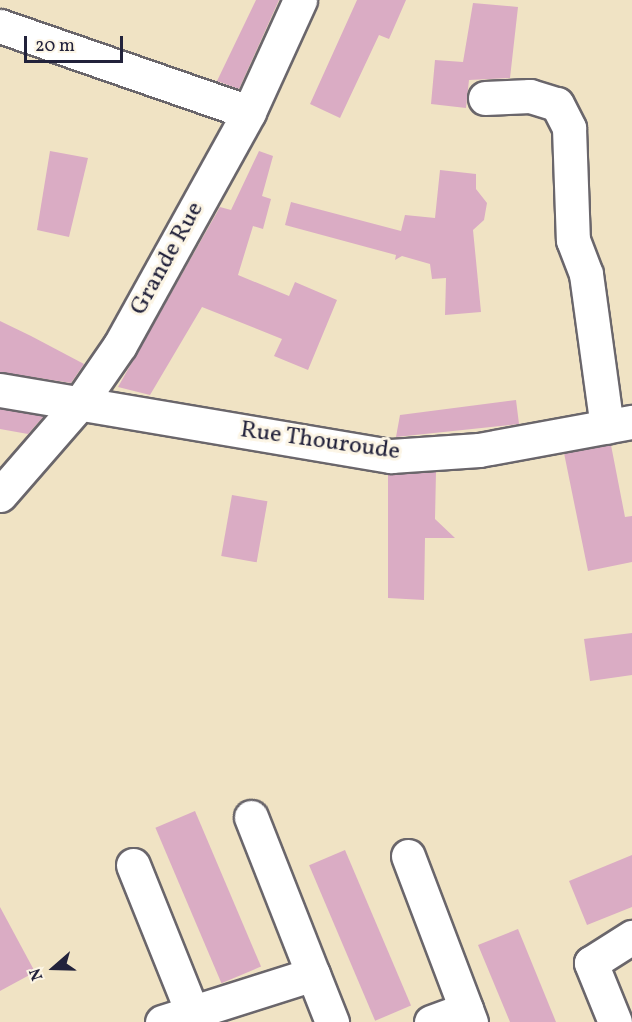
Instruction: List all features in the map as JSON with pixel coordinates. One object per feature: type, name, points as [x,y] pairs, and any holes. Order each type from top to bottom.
[{"type":"street","name":"Grande Rue","points":[[0,495],[80,403],[120,345],[249,112],[300,0]]},
{"type":"street","points":[[0,26],[249,112]]},
{"type":"street","points":[[485,98],[531,96],[557,104],[569,128],[573,240],[586,274],[620,425]]},
{"type":"street","name":"Rue Thouroude","points":[[0,390],[391,456],[478,450],[620,425]]},
{"type":"street","points":[[251,817],[332,1022]]},
{"type":"street","points":[[408,856],[469,1015],[431,1022]]},
{"type":"street","points":[[133,864],[192,1012]]},
{"type":"street","points":[[615,1022],[591,963],[632,937]]},
{"type":"street","points":[[162,1022],[313,974]]},
{"type":"building","points":[[256,0],[279,0],[239,89],[217,81]]},
{"type":"building","points":[[357,0],[406,0],[389,39],[379,35],[340,118],[310,104]]},
{"type":"building","points":[[473,3],[518,7],[510,78],[469,80],[466,108],[431,104],[435,60],[463,62]]},
{"type":"building","points":[[50,151],[88,158],[69,237],[37,230]]},
{"type":"building","points":[[259,151],[273,156],[262,196],[271,199],[263,229],[253,226],[238,275],[289,296],[295,282],[337,300],[308,370],[274,356],[282,339],[202,307],[150,395],[118,387],[220,207],[231,210]]},
{"type":"building","points":[[440,170],[476,174],[476,189],[487,203],[484,220],[473,230],[481,312],[445,315],[446,278],[432,279],[430,264],[402,256],[395,260],[396,255],[285,225],[291,202],[401,231],[405,215],[435,218]]},
{"type":"building","points":[[0,321],[84,364],[71,383],[0,372]]},
{"type":"building","points":[[516,400],[519,424],[396,437],[400,415]]},
{"type":"building","points":[[0,409],[44,416],[28,434],[0,429]]},
{"type":"building","points":[[611,445],[625,517],[632,516],[632,562],[588,571],[564,453]]},
{"type":"building","points":[[436,472],[435,519],[455,538],[425,538],[424,600],[388,598],[388,474]]},
{"type":"building","points":[[232,495],[267,501],[257,562],[221,556]]},
{"type":"building","points":[[632,633],[632,675],[590,681],[584,639]]},
{"type":"building","points":[[195,811],[261,967],[221,983],[155,828]]},
{"type":"building","points":[[345,850],[411,1006],[375,1021],[309,865]]},
{"type":"building","points":[[632,855],[632,907],[587,925],[569,881]]},
{"type":"building","points":[[0,907],[35,972],[0,991]]},
{"type":"building","points":[[518,929],[556,1022],[510,1022],[478,945]]}]
